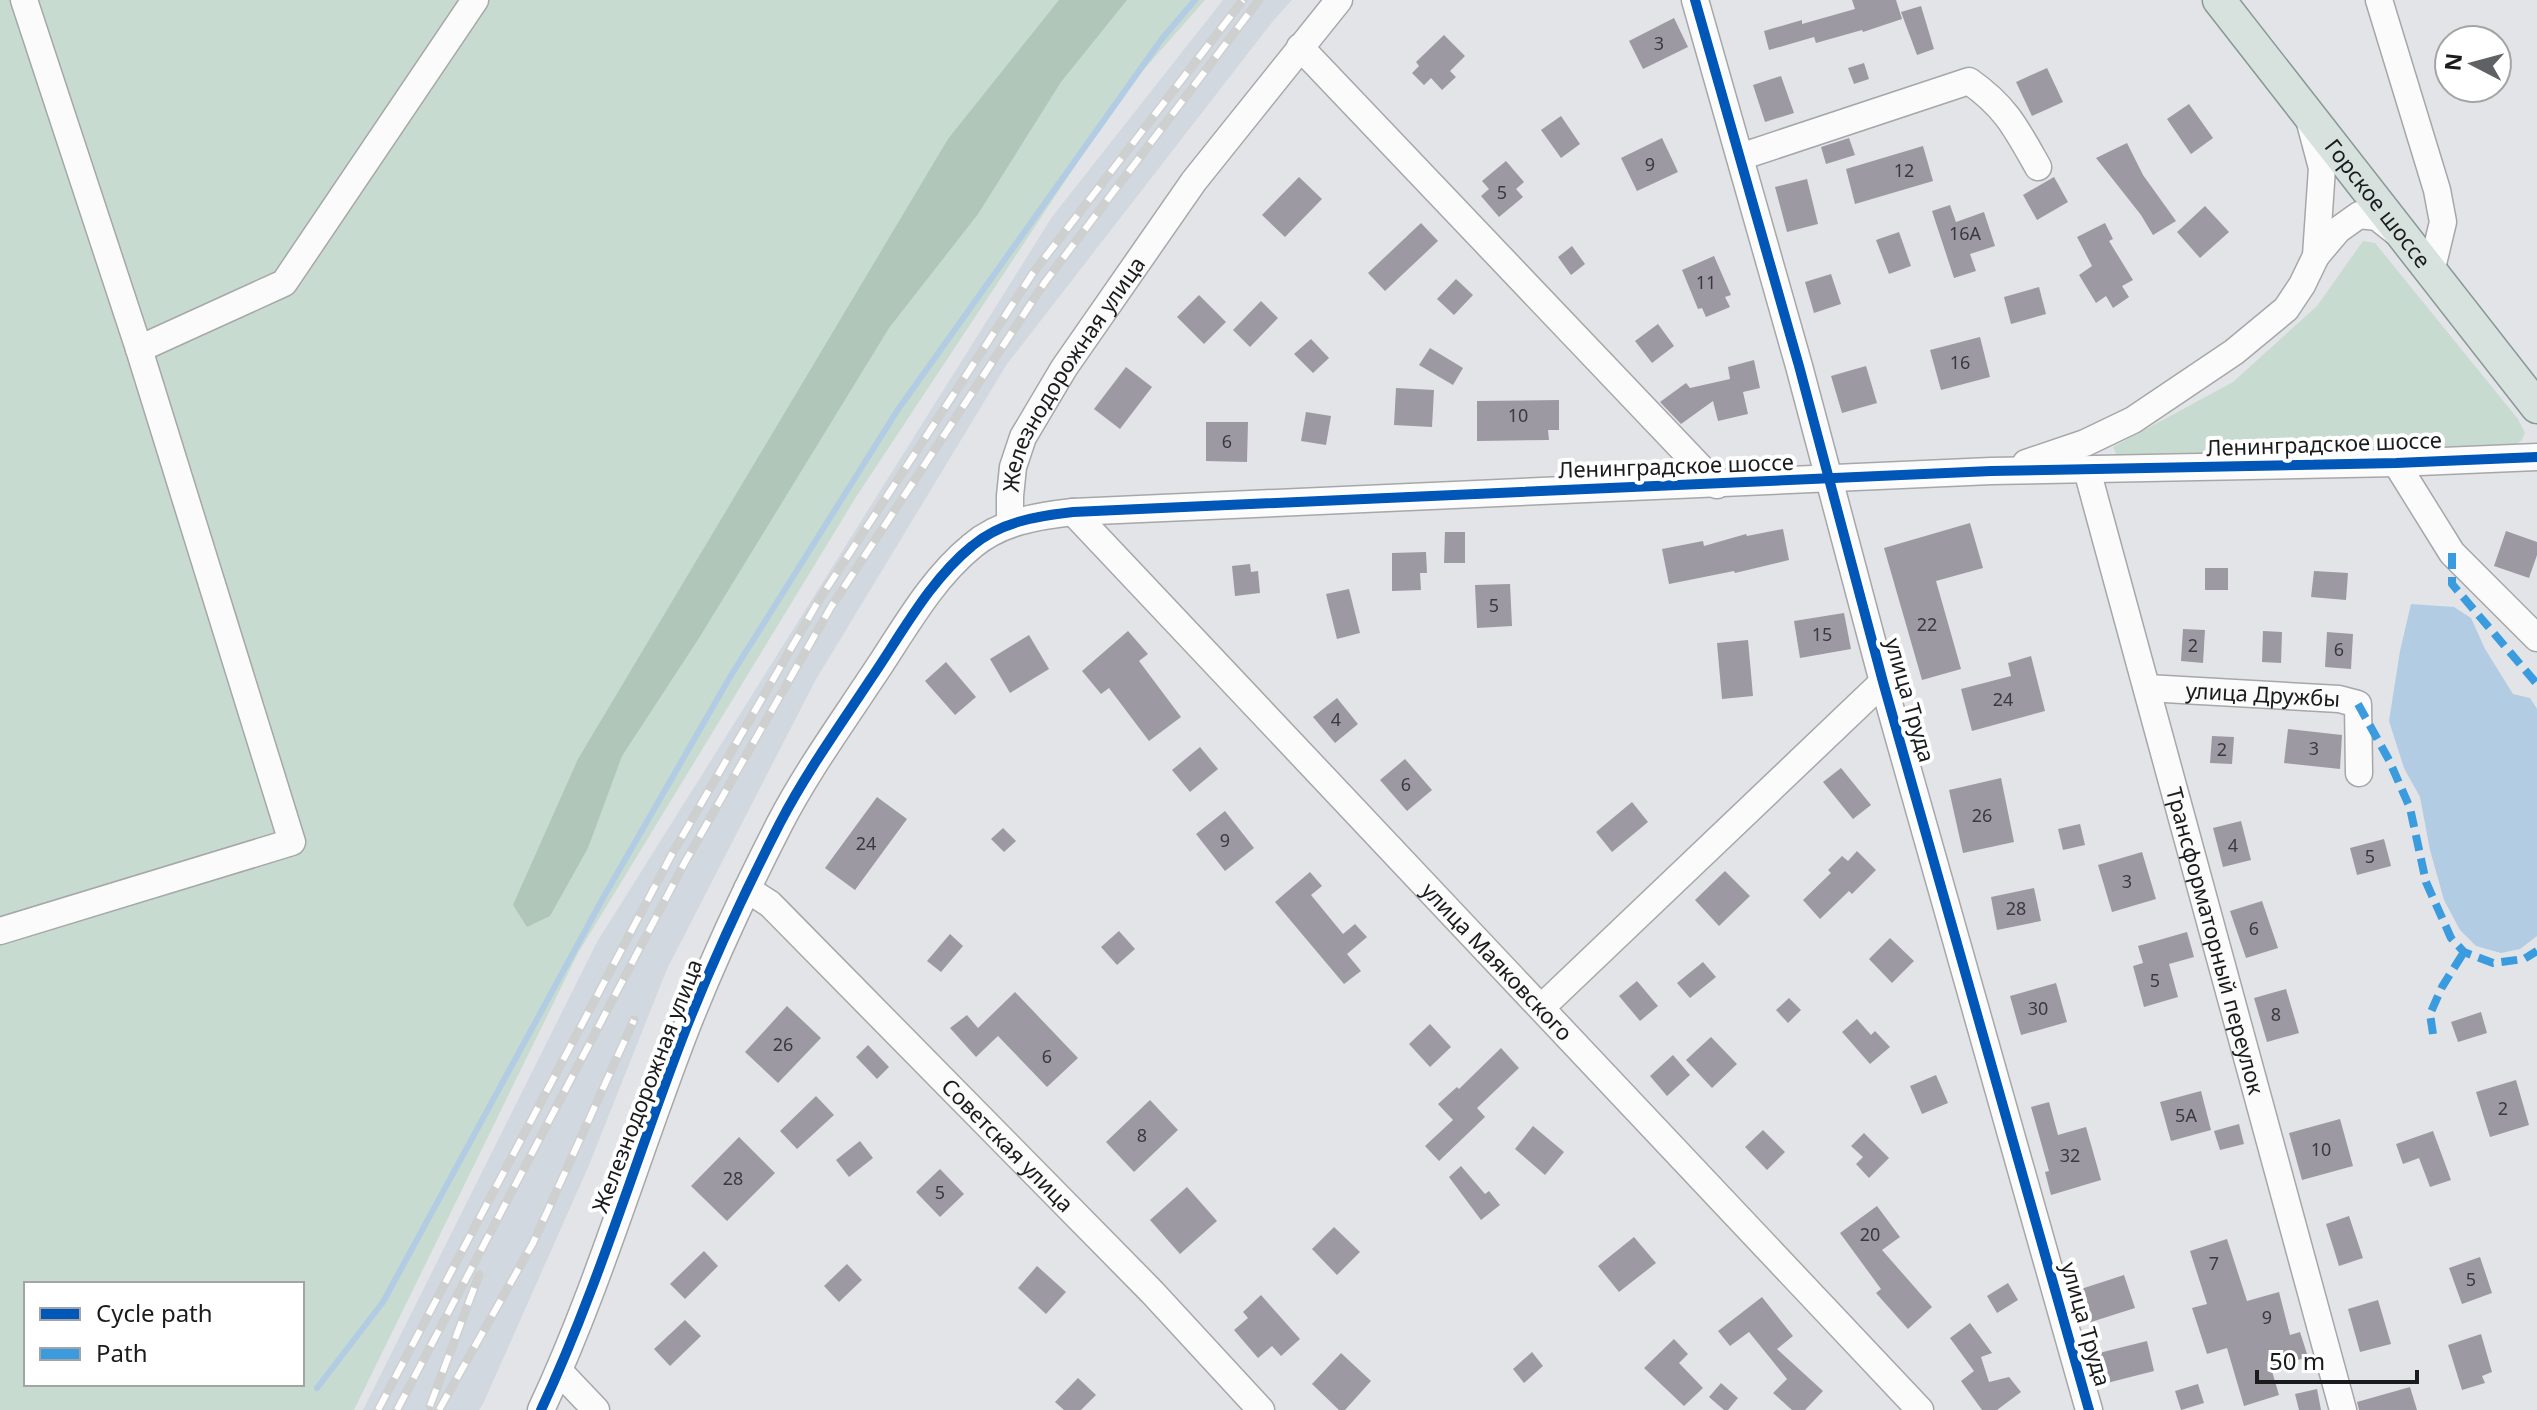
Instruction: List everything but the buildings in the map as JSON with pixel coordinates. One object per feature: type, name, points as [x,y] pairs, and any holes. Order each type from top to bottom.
[{"type":"main road","name":"Горское шоссе","points":[[2219,0],[2537,407]]},
{"type":"street","points":[[0,931],[292,842],[139,349],[24,0]]},
{"type":"street","points":[[139,349],[284,283],[475,0]]},
{"type":"street","name":"Железнодорожная улица","points":[[541,1410],[559,1371],[688,1026],[747,889],[781,821],[825,748],[935,584],[973,545],[1010,523],[1013,467],[1023,437],[1064,368],[1194,181],[1339,0]]},
{"type":"street","name":"улица Труда","points":[[1695,0],[1799,366],[1883,682],[2089,1410]]},
{"type":"street","points":[[2379,0],[2437,190],[2443,222],[2431,272]]},
{"type":"street","points":[[1300,47],[1717,485]]},
{"type":"street","points":[[1740,157],[1969,81],[2009,116],[2038,167]]},
{"type":"street","points":[[2306,110],[2322,168],[2316,256]]},
{"type":"street","points":[[1991,471],[2033,461],[2085,443],[2133,420],[2193,382],[2286,309],[2316,256],[2338,230],[2359,215],[2377,217],[2403,236]]},
{"type":"street","name":"Ленинградское шоссе","points":[[1010,523],[1073,512],[1991,471],[2537,457]]},
{"type":"street","points":[[2396,463],[2452,553],[2537,638]]},
{"type":"street","name":"Трансформаторный переулок","points":[[2087,470],[2343,1410]]},
{"type":"street","name":"улица Маяковского","points":[[1073,512],[1920,1410]]},
{"type":"street","points":[[1542,1007],[1883,682]]},
{"type":"street","name":"улица Дружбы","points":[[2147,688],[2339,699],[2358,704],[2359,773]]},
{"type":"street","name":"Советская улица","points":[[747,889],[770,904],[1152,1292],[1261,1410]]},
{"type":"street","points":[[559,1371],[596,1410]]},
{"type":"shaded area","points":[[1223,0],[1292,0],[1007,364],[815,681],[667,969],[589,1165],[483,1404],[479,1410],[363,1410],[597,942],[1052,217]]},
{"type":"green space","points":[[0,0],[1205,0],[1124,92],[856,497],[578,953],[354,1410],[0,1410]]},
{"type":"green space","points":[[1059,0],[1127,0],[1061,82],[978,214],[889,328],[699,638],[622,756],[588,848],[550,916],[527,927],[513,905],[578,759],[948,139]]},
{"type":"green space","points":[[2363,241],[2375,243],[2518,419],[2525,433],[2521,441],[2514,445],[2117,456],[2113,447],[2233,382],[2317,306]]},
{"type":"water","points":[[2411,604],[2454,607],[2471,618],[2485,649],[2513,694],[2530,698],[2537,709],[2537,936],[2520,949],[2501,953],[2476,946],[2460,930],[2444,900],[2420,797],[2404,768],[2389,721]]},
{"type":"waterway","points":[[317,1388],[383,1302],[603,898],[730,677],[897,411],[1161,40],[1195,0]]},
{"type":"railway","points":[[378,1410],[672,854],[819,600],[1033,273],[1243,0]]},
{"type":"railway","points":[[397,1410],[685,862],[831,607],[1045,282],[1259,0]]},
{"type":"railway","points":[[439,1410],[533,1243],[634,1020]]},
{"type":"railway","points":[[430,1406],[479,1275]]},
{"type":"marked path","points":[[2452,553],[2452,584],[2537,684]]},
{"type":"marked path","points":[[2358,704],[2389,760],[2410,808],[2426,882],[2451,938],[2464,952],[2493,963],[2524,959],[2537,951]]},
{"type":"marked path","points":[[2433,1034],[2430,1014],[2442,987],[2464,952]]},
{"type":"cycle path","points":[[1695,0],[1799,366],[1883,682],[2089,1410]]},
{"type":"cycle path","points":[[541,1410],[581,1316],[697,1000],[780,823],[823,750],[929,592],[972,546],[995,531],[1033,518],[1073,512],[1991,471],[2537,457]]}]
